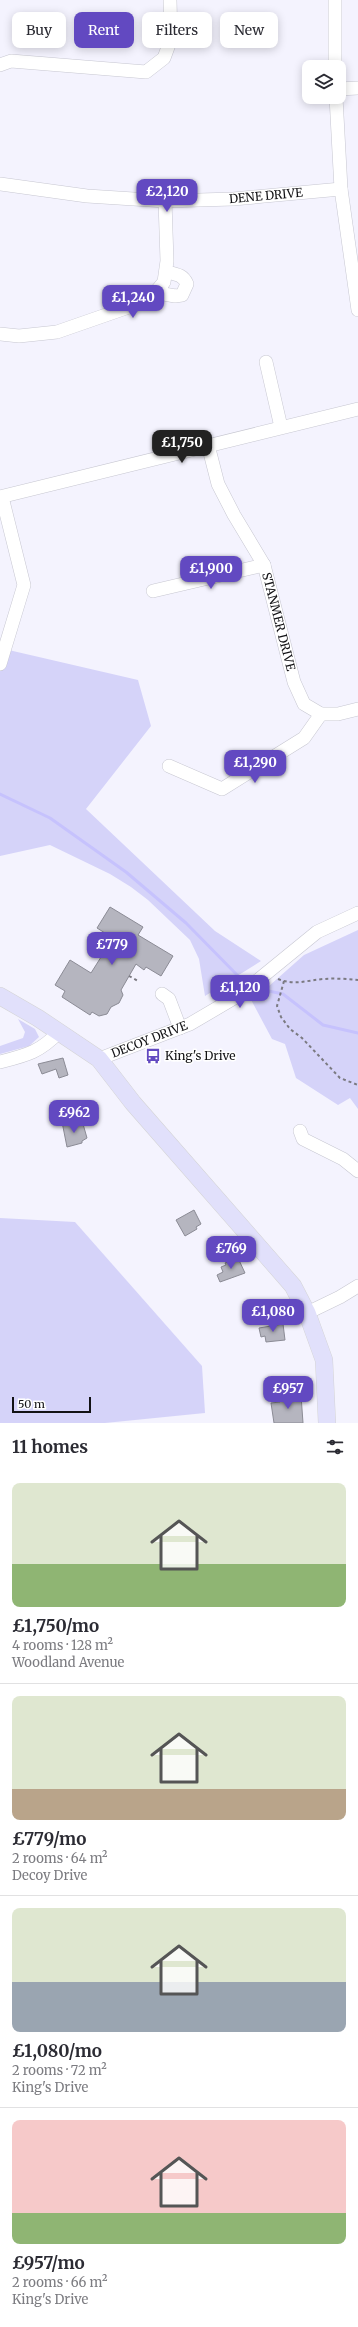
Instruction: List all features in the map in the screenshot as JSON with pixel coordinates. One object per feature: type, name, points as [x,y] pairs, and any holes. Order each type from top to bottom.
[{"type":"main road","points":[[0,996],[60,1032],[99,1059],[133,1103],[293,1286],[307,1313],[324,1360],[327,1423]]},
{"type":"street","points":[[0,65],[11,61],[146,72],[164,58],[167,52],[171,39],[170,0]]},
{"type":"street","points":[[335,0],[335,60]]},
{"type":"street","points":[[346,89],[358,88]]},
{"type":"street","points":[[336,104],[341,189],[358,310]]},
{"type":"street","name":"DENE DRIVE","points":[[0,186],[87,196],[165,201],[234,199],[341,189]]},
{"type":"street","points":[[0,334],[20,336],[57,332],[149,300],[164,282],[166,272],[165,201]]},
{"type":"street","points":[[160,288],[164,294],[175,296],[182,295],[186,284],[184,278],[178,274],[166,272]]},
{"type":"street","points":[[266,362],[281,427]]},
{"type":"street","points":[[0,664],[24,585],[1,497],[358,409]]},
{"type":"street","name":"STANMER DRIVE","points":[[208,445],[218,484],[234,516],[264,565],[294,682],[304,704],[321,714]]},
{"type":"street","points":[[153,591],[264,565]]},
{"type":"street","points":[[169,766],[222,789],[304,738],[321,714],[338,714],[358,709]]},
{"type":"street","name":"DECOY DRIVE","points":[[99,1059],[180,1028],[241,994],[317,932],[358,913]]},
{"type":"street","points":[[162,994],[169,999],[180,1028]]},
{"type":"street","points":[[0,1062],[32,1054],[47,1045],[60,1032]]},
{"type":"street","points":[[300,1131],[303,1139],[343,1159],[358,1171]]},
{"type":"street","points":[[307,1313],[340,1298],[358,1286]]},
{"type":"path","points":[[266,974],[290,983],[307,983],[324,979],[358,980]]},
{"type":"path","points":[[129,976],[138,981]]},
{"type":"path","points":[[284,981],[276,1006],[280,1017],[290,1029],[302,1038],[340,1078],[358,1085]]},
{"type":"shaded area","points":[[0,648],[138,680],[151,726],[86,809],[215,931],[261,961],[205,996],[199,959],[190,940],[148,900],[131,887],[110,874],[50,845],[0,856]]},
{"type":"shaded area","points":[[358,930],[358,1109],[350,1098],[338,1105],[296,1078],[285,1044],[272,1039],[249,996],[269,986],[304,955]]},
{"type":"shaded area","points":[[18,1019],[35,1029],[39,1037],[29,1046],[0,1054],[0,1046],[23,1038],[25,1032]]},
{"type":"shaded area","points":[[0,1218],[75,1222],[202,1366],[205,1413],[105,1423],[0,1423]]},
{"type":"building","points":[[110,907],[143,927],[138,935],[173,956],[161,976],[146,967],[144,970],[136,964],[121,990],[123,995],[119,1003],[111,1007],[107,1014],[99,1016],[92,1012],[90,1015],[62,997],[65,991],[55,985],[70,960],[91,973],[113,938],[97,928]]},
{"type":"building","points":[[63,1058],[68,1075],[59,1078],[56,1069],[42,1074],[38,1064]]},
{"type":"building","points":[[70,1120],[71,1127],[83,1124],[87,1138],[82,1141],[82,1143],[67,1147],[62,1122]]},
{"type":"building","points":[[194,1210],[201,1224],[196,1227],[197,1229],[185,1236],[176,1220]]},
{"type":"building","points":[[238,1258],[245,1273],[220,1282],[217,1275],[223,1272],[221,1267],[226,1265],[225,1263]]},
{"type":"building","points":[[283,1324],[285,1340],[266,1342],[265,1336],[261,1337],[259,1328]]},
{"type":"building","points":[[301,1395],[303,1423],[274,1423],[271,1403],[280,1402],[280,1397]]},
{"type":"waterway","points":[[0,794],[50,818],[126,872],[186,923],[243,981]]},
{"type":"waterway","points":[[259,989],[283,994],[323,1025],[358,1033]]},
{"type":"place","name":"King's Drive","points":[[153,1056]]}]
